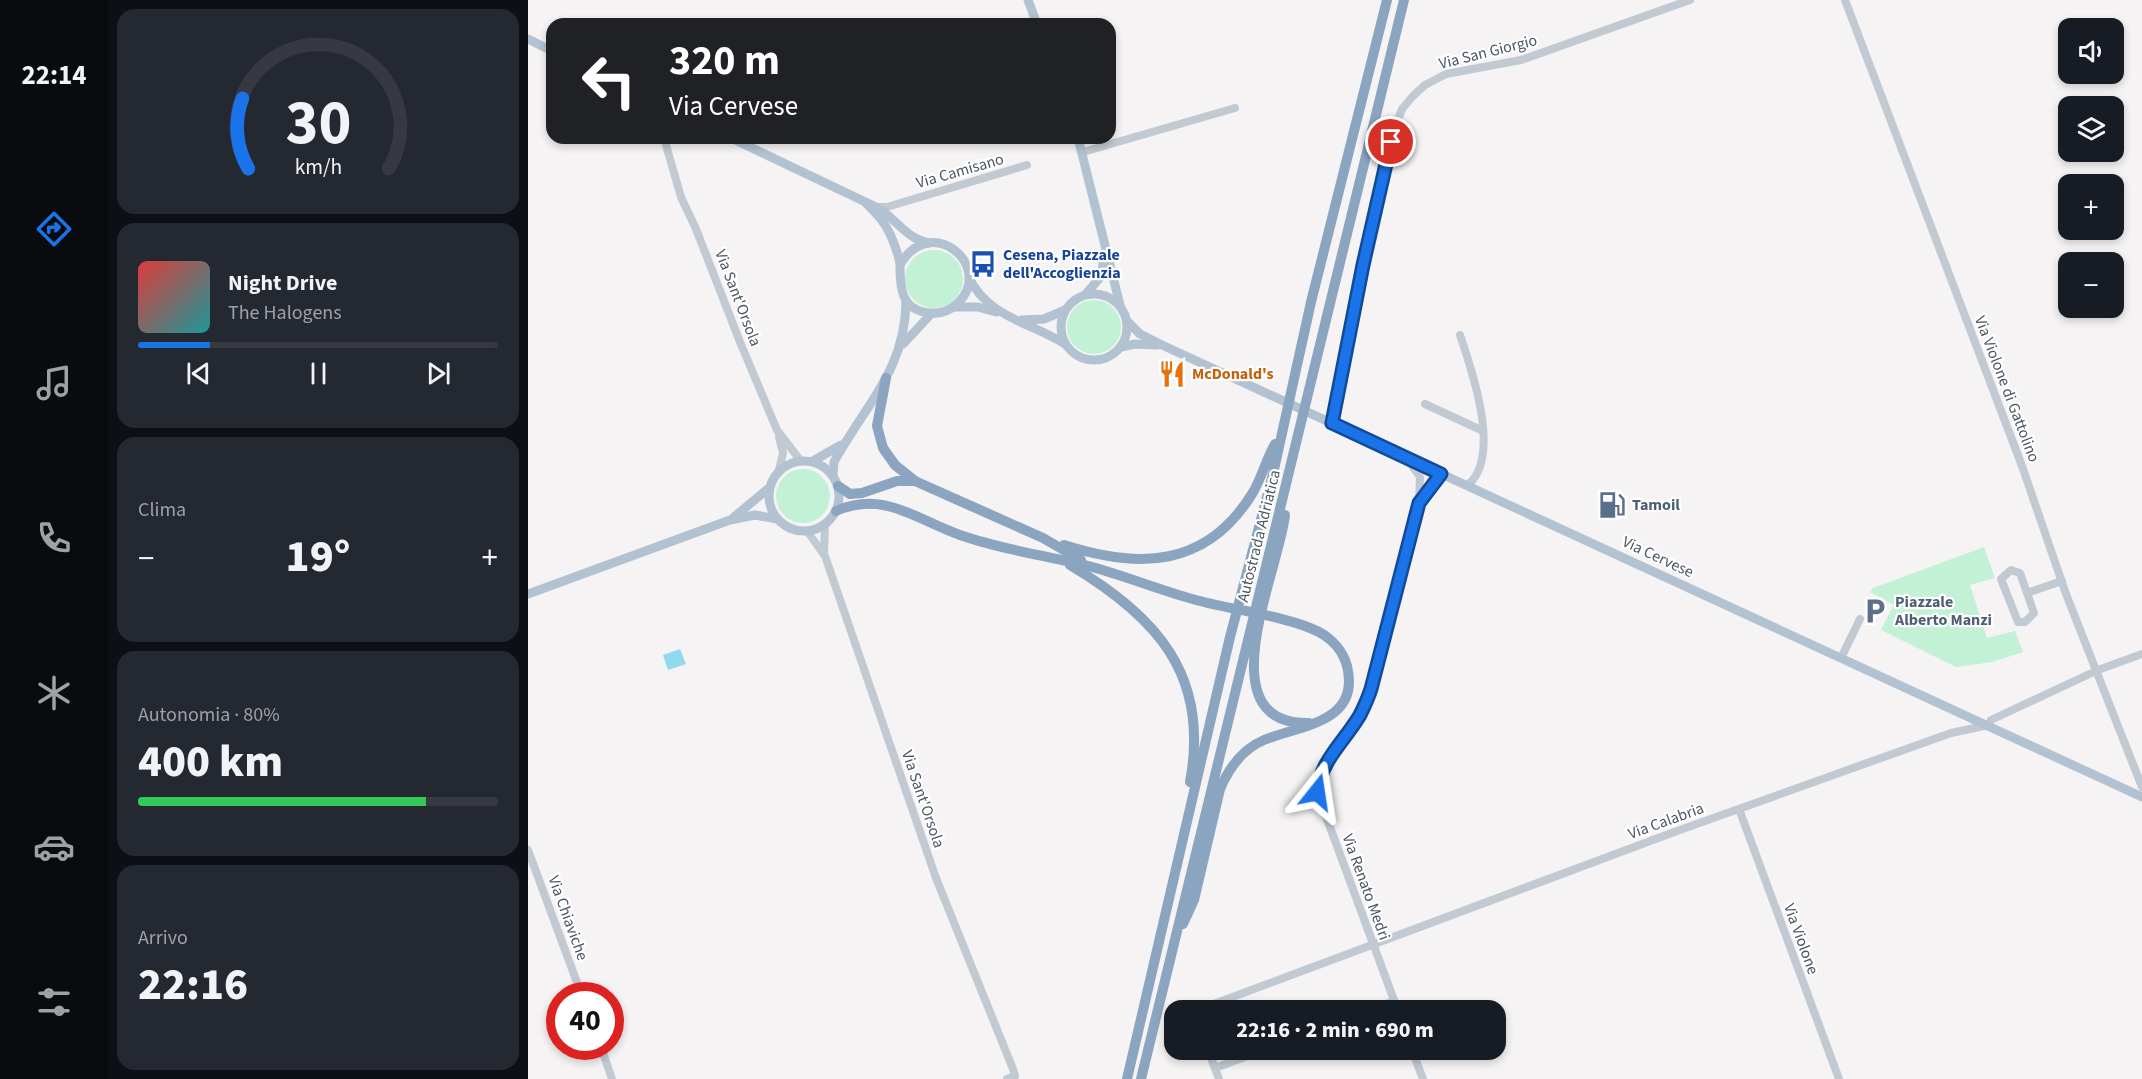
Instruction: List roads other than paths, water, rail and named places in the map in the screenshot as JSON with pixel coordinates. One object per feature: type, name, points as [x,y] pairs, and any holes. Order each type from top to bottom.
[{"type":"highway","name":"Autostrada Adriatica","points":[[1127,1079],[1230,637],[1388,0]]},
{"type":"highway","name":"Autostrada Adriatica","points":[[1141,1079],[1173,943],[1265,587],[1310,385],[1404,0]]},
{"type":"highway","points":[[886,378],[878,413],[879,437],[888,457],[915,481],[1043,538],[1095,567]]},
{"type":"highway","points":[[1043,538],[1101,557],[1155,559],[1182,553],[1221,531],[1238,513],[1256,487],[1282,433]]},
{"type":"highway","points":[[838,486],[850,494],[862,493],[897,481],[915,481]]},
{"type":"highway","points":[[836,511],[861,503],[877,503],[905,511],[960,536],[1095,567],[1198,601],[1307,626],[1320,632],[1341,651],[1347,666],[1348,682],[1342,705],[1318,723],[1264,740],[1246,751],[1227,772],[1220,789],[1194,900],[1173,943]]},
{"type":"highway","points":[[1061,559],[1122,599],[1147,623],[1183,674],[1191,703],[1195,732],[1194,761],[1181,830],[1182,848]]},
{"type":"highway","points":[[1253,636],[1252,675],[1260,702],[1272,715],[1282,719],[1294,723],[1318,723]]},
{"type":"main road","points":[[1028,0],[1035,18]]},
{"type":"main road","points":[[528,39],[546,48]]},
{"type":"main road","points":[[743,144],[876,207],[894,219],[908,235],[929,243],[941,243],[957,251],[981,299],[1065,344],[1071,351],[1087,360],[1106,358],[1121,347],[1127,330],[1127,321],[1104,243],[1080,144]]},
{"type":"main road","points":[[866,203],[886,225],[900,265],[900,289],[906,300],[913,307],[932,313]]},
{"type":"main road","points":[[900,265],[911,250],[929,243]]},
{"type":"main road","points":[[1065,344],[1060,327],[1065,310],[1074,300],[1086,294],[1102,275],[1104,243]]},
{"type":"main road","points":[[954,307],[967,289],[969,278]]},
{"type":"main road","points":[[1086,294],[1105,295],[1121,307]]},
{"type":"main road","points":[[769,488],[771,510],[777,519],[791,529],[807,531],[825,524],[836,511],[838,486],[833,475],[834,462],[886,378],[901,346],[906,326],[906,300]]},
{"type":"main road","points":[[901,346],[932,313],[954,307],[978,307],[1037,321],[1065,310]]},
{"type":"main road","name":"Via Cervese","points":[[1127,321],[1140,334],[1162,345],[1989,724],[2142,797]]},
{"type":"main road","name":"Via Cervese","points":[[1121,347],[1135,344],[1162,345]]},
{"type":"main road","points":[[813,461],[848,441]]},
{"type":"main road","points":[[730,520],[769,488],[779,470],[800,460],[813,461],[833,475]]},
{"type":"main road","points":[[528,594],[730,520],[755,515],[777,519]]},
{"type":"street","name":"Via San Giorgio","points":[[1332,423],[1393,133],[1402,109],[1413,96],[1425,85],[1446,74],[1521,60],[1690,0]]},
{"type":"street","name":"Via Violone di Gattolino","points":[[1845,0],[2022,466],[2062,581],[2142,787]]},
{"type":"street","points":[[1116,142],[1235,108]]},
{"type":"street","name":"Via Sant'Orsola","points":[[666,144],[681,197],[777,430],[800,460]]},
{"type":"street","points":[[1083,152],[1111,144]]},
{"type":"street","name":"Via Camisano","points":[[876,207],[899,203],[1028,165]]},
{"type":"street","name":"Via Camisano","points":[[894,219],[899,203]]},
{"type":"street","points":[[1460,335],[1478,390],[1483,461],[1467,485]]},
{"type":"street","points":[[1425,404],[1481,430]]},
{"type":"street","points":[[777,430],[783,453],[779,470]]},
{"type":"street","name":"Via Renato Medri","points":[[1394,1000],[1317,792],[1319,775],[1328,758],[1360,715],[1371,689],[1419,503],[1420,477],[1406,458]]},
{"type":"street","name":"Via Renato Medri","points":[[1419,503],[1441,474]]},
{"type":"street","points":[[825,524],[825,556]]},
{"type":"street","name":"Via Sant'Orsola","points":[[807,531],[825,556],[936,878],[1015,1076],[1007,1079]]},
{"type":"street","points":[[2011,570],[2020,573],[2027,593],[2034,614],[2025,622],[2018,622],[2001,579],[2011,570]]},
{"type":"street","points":[[2027,593],[2062,581]]},
{"type":"street","points":[[1841,658],[1860,619]]},
{"type":"street","name":"Via Calabria","points":[[1225,1000],[1739,809],[1951,733],[1989,724],[1991,720],[2098,670],[2142,654]]},
{"type":"street","name":"Via Violone","points":[[1739,809],[1839,1079]]},
{"type":"street","name":"Via Chiaviche","points":[[528,850],[577,982]]},
{"type":"street","points":[[605,1060],[612,1079]]},
{"type":"street","points":[[1212,1060],[1219,1079]]},
{"type":"street","points":[[1215,1068],[1237,1060]]},
{"type":"street","points":[[1416,1060],[1423,1079]]},
{"type":"water","points":[[680,649],[686,664],[668,670],[663,655]]},
{"type":"place","name":"Cesena, Piazzale dell'Accoglienzia","points":[[983,264]]},
{"type":"place","name":"McDonald's","points":[[1172,374]]},
{"type":"place","name":"Tamoil","points":[[1612,505]]},
{"type":"place","name":"Piazzale Alberto Manzi","points":[[1875,611]]}]
